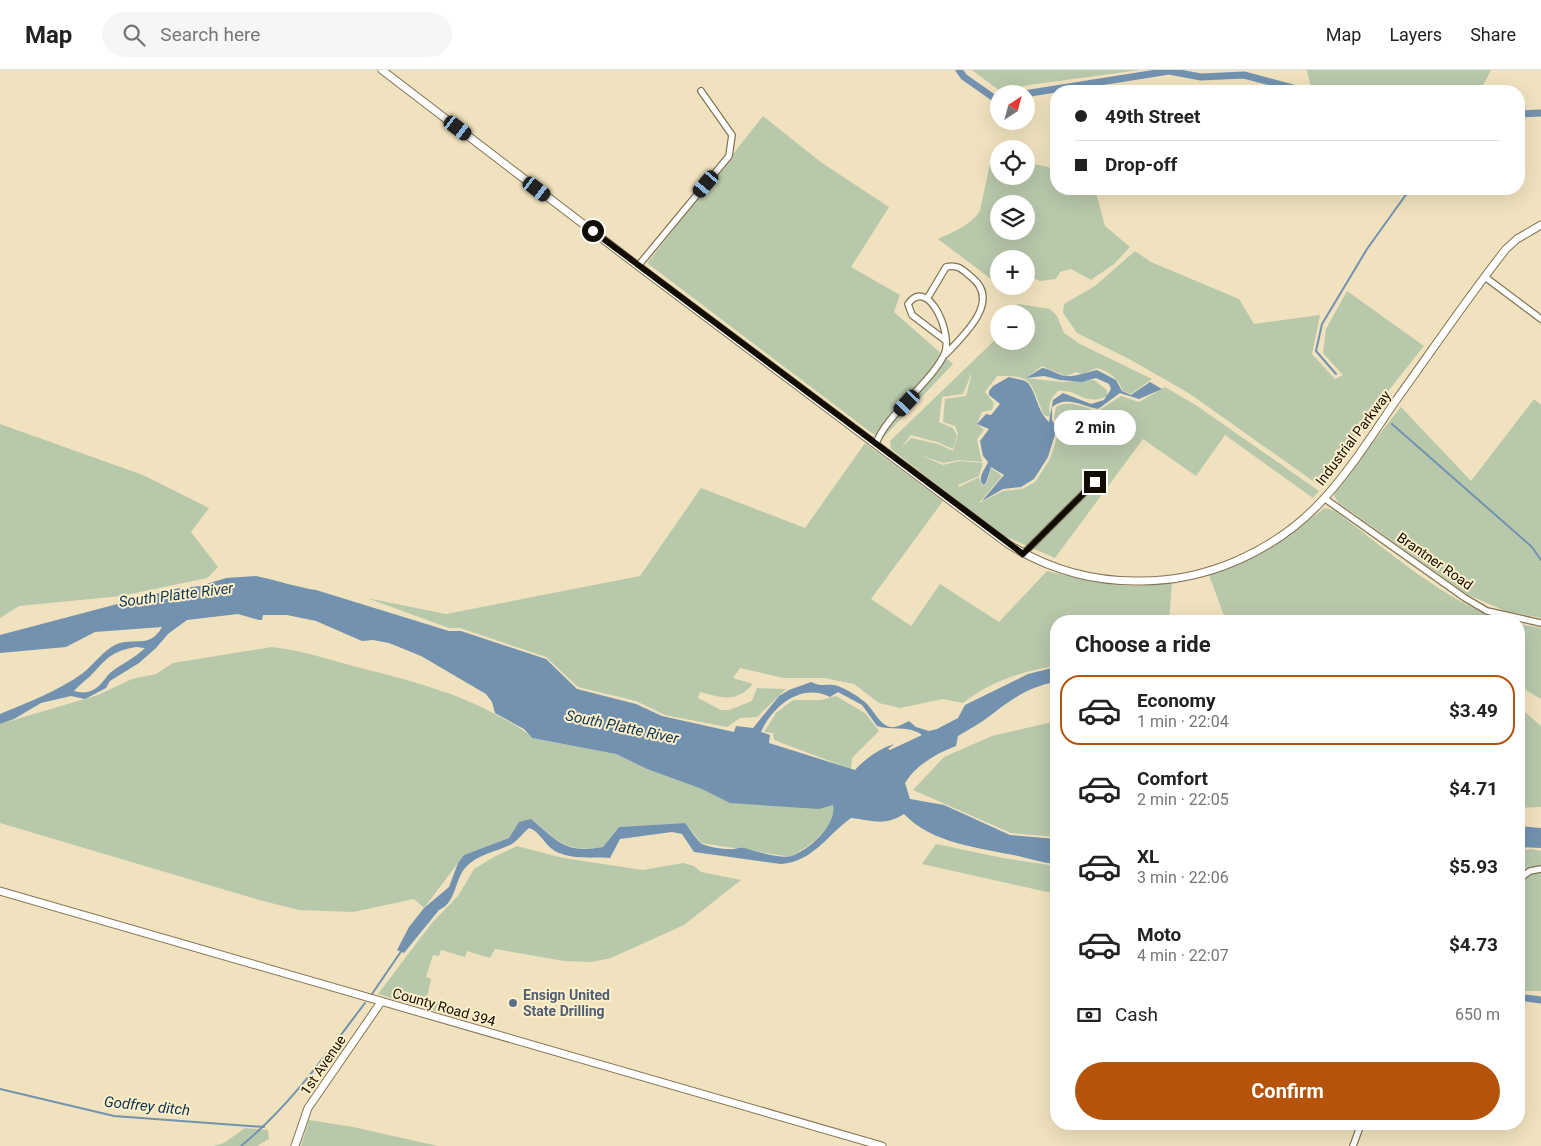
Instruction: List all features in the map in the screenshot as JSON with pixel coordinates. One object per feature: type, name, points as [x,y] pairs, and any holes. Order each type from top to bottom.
[{"type":"street","name":"Industrial Parkway","points":[[382,70],[638,266],[1023,554],[1068,572],[1127,581],[1156,581],[1181,578],[1229,564],[1286,533],[1324,498],[1363,447],[1485,276],[1517,239],[1541,224]]},
{"type":"street","points":[[638,266],[729,156],[732,135],[702,91]]},
{"type":"street","points":[[876,444],[889,421],[964,335],[981,310],[984,301],[981,288],[973,278],[956,265],[946,267],[927,299]]},
{"type":"street","points":[[1485,276],[1541,319]]},
{"type":"street","points":[[945,340],[912,316],[908,304],[912,298],[918,296],[927,299],[938,309],[942,316],[945,340],[946,354]]},
{"type":"street","points":[[1023,554],[1095,482]]},
{"type":"street","name":"Brantner Road","points":[[1324,498],[1472,602],[1487,611],[1505,615]]},
{"type":"street","name":"Brantner Road","points":[[1525,619],[1541,623]]},
{"type":"street","points":[[1525,875],[1541,870]]},
{"type":"street","name":"County Road 394","points":[[0,891],[882,1146]]},
{"type":"street","name":"1st Avenue","points":[[295,1146],[308,1108],[381,1002]]},
{"type":"street","points":[[1353,1146],[1359,1130]]},
{"type":"green space","points":[[972,70],[1139,70],[1029,85],[992,85]]},
{"type":"green space","points":[[1307,70],[1491,70],[1483,85],[1310,85]]},
{"type":"green space","points":[[763,116],[822,163],[889,207],[851,267],[900,295],[894,312],[953,364],[881,440],[647,263]]},
{"type":"green space","points":[[990,164],[990,185],[1035,185],[1035,164],[1050,168],[1050,195],[1097,195],[1105,226],[1130,247],[1114,264],[1091,280],[1071,269],[1060,272],[1056,279],[1040,281],[1035,279],[1035,250],[990,250],[990,278],[938,239],[967,224],[980,211]]},
{"type":"green space","points":[[1135,251],[1151,262],[1239,299],[1254,324],[1320,315],[1312,354],[1335,379],[1343,375],[1323,353],[1326,329],[1347,291],[1424,346],[1377,405],[1320,486],[1190,394],[1131,360],[1077,333],[1063,313],[1064,304],[1095,286]]},
{"type":"green space","points":[[1035,307],[1050,309],[1057,316],[1064,333],[1080,344],[1152,379],[1131,394],[1123,391],[1113,376],[1097,368],[1082,374],[1076,372],[1066,376],[1042,366],[1026,378],[1062,382],[1094,380],[1107,390],[1107,396],[1093,400],[1071,392],[1058,391],[1050,403],[1051,417],[1044,415],[1033,388],[1025,379],[997,376],[985,392],[994,403],[992,410],[982,412],[977,424],[984,430],[977,439],[982,462],[959,460],[943,463],[918,454],[943,465],[959,461],[983,463],[979,476],[958,485],[959,487],[979,477],[982,486],[987,483],[991,468],[1002,476],[979,503],[1003,491],[1022,489],[1035,482],[1050,459],[1060,428],[1054,418],[1056,407],[1071,404],[1098,411],[1121,396],[1139,402],[1165,387],[1197,406],[1319,491],[1313,498],[1225,435],[1196,476],[1143,439],[1055,558],[1002,535],[891,449],[890,441],[990,345],[990,350],[1035,350]],"holes":[[[969,373],[971,377],[966,396],[945,399],[943,422],[955,426],[958,434],[953,451],[938,444],[911,438],[901,448],[911,435],[937,442],[953,449],[957,435],[953,428],[939,422],[942,397],[963,394],[970,377]]]},
{"type":"green space","points":[[1534,399],[1541,405],[1541,618],[1506,611],[1468,595],[1339,503],[1334,496],[1337,487],[1401,407],[1471,481]]},
{"type":"green space","points":[[0,424],[143,475],[209,508],[191,532],[218,567],[207,578],[121,596],[19,606],[0,618]]},
{"type":"green space","points":[[865,443],[943,501],[871,599],[911,626],[940,584],[999,622],[1047,571],[1109,584],[1139,586],[1172,582],[1169,615],[1050,615],[1050,667],[1007,678],[984,689],[963,703],[943,699],[900,708],[879,703],[854,684],[824,678],[783,678],[740,668],[733,678],[753,684],[747,690],[741,694],[729,697],[700,692],[698,698],[721,710],[729,710],[752,701],[757,688],[786,689],[757,717],[740,718],[727,727],[665,715],[636,701],[578,687],[546,657],[460,628],[449,628],[367,598],[446,614],[640,576],[701,488],[805,528]]},
{"type":"green space","points":[[1325,508],[1335,511],[1440,589],[1490,615],[1224,615],[1209,575],[1261,554]]},
{"type":"green space","points":[[1525,625],[1541,628],[1541,699],[1525,690]]},
{"type":"green space","points":[[272,647],[317,656],[435,689],[487,710],[519,727],[532,738],[616,754],[647,769],[702,789],[833,805],[831,821],[820,836],[791,857],[701,843],[685,823],[619,827],[603,847],[570,847],[556,839],[531,819],[509,838],[464,855],[424,908],[414,899],[353,912],[299,910],[259,900],[0,823],[0,724],[98,695],[132,679],[156,674],[173,663]]},
{"type":"green space","points":[[836,696],[865,713],[879,731],[852,758],[851,769],[774,740],[773,733],[764,732],[776,713],[793,700],[821,700]]},
{"type":"green space","points":[[1525,712],[1541,726],[1541,807],[1525,808]]},
{"type":"green space","points":[[1050,722],[1050,836],[1011,833],[913,790],[944,757],[992,736]]},
{"type":"green space","points":[[936,844],[1003,858],[1050,865],[1050,893],[922,864]]},
{"type":"green space","points":[[517,846],[563,858],[643,870],[683,863],[694,866],[701,872],[741,880],[684,925],[611,958],[592,962],[564,961],[495,949],[490,958],[467,951],[465,957],[441,950],[439,956],[433,955],[426,977],[431,979],[427,998],[467,1010],[462,1016],[449,1015],[378,994],[431,924],[458,896],[474,869]]},
{"type":"green space","points":[[1525,850],[1541,851],[1541,991],[1525,991]]},
{"type":"green space","points":[[309,1120],[353,1127],[438,1146],[301,1146]]},
{"type":"green space","points":[[245,1128],[268,1130],[269,1139],[257,1146],[214,1146],[224,1143]]},
{"type":"water","points":[[1042,368],[1066,376],[1097,370],[1116,380],[1122,391],[1131,395],[1150,382],[1162,389],[1139,399],[1120,393],[1098,409],[1074,402],[1063,402],[1052,407],[1052,420],[1057,428],[1048,457],[1034,479],[1021,487],[1003,489],[982,501],[1004,475],[991,467],[986,483],[983,485],[981,482],[981,476],[988,462],[983,456],[980,441],[989,429],[977,424],[986,414],[991,415],[1000,404],[989,395],[989,391],[993,386],[1009,377],[1028,383],[1042,413],[1049,422],[1053,400],[1063,393],[1091,404],[1104,400],[1111,389],[1109,384],[1096,378],[1082,382],[1044,376],[1026,378]]},
{"type":"water","name":"South Platte River","points":[[256,576],[316,590],[449,631],[461,631],[546,659],[577,689],[636,704],[662,716],[734,732],[736,726],[753,728],[779,696],[811,682],[820,685],[834,685],[850,692],[865,702],[879,720],[890,727],[909,721],[916,727],[929,731],[958,718],[965,705],[1028,674],[1050,668],[1050,683],[1030,690],[1014,699],[958,736],[956,746],[928,760],[905,783],[910,799],[944,805],[1010,835],[1050,838],[1050,863],[973,847],[943,838],[915,824],[904,814],[884,822],[851,818],[811,853],[792,862],[781,864],[694,852],[682,834],[672,832],[620,839],[610,858],[565,855],[552,849],[535,831],[529,828],[512,844],[482,856],[466,867],[449,902],[439,910],[404,953],[397,950],[409,927],[424,908],[449,887],[458,863],[464,855],[509,838],[519,822],[531,819],[562,844],[579,849],[603,847],[619,827],[685,823],[698,840],[705,845],[726,849],[744,848],[787,857],[807,848],[821,835],[831,820],[833,805],[819,809],[730,803],[702,789],[647,769],[616,754],[532,738],[524,729],[495,713],[492,702],[486,694],[421,656],[389,643],[373,640],[362,641],[316,621],[287,615],[263,615],[262,620],[238,614],[187,620],[168,634],[139,663],[110,681],[106,688],[85,699],[71,696],[41,703],[14,719],[0,724],[0,714],[64,685],[83,673],[115,645],[152,638],[162,627],[95,632],[66,647],[0,653],[0,635],[174,589],[200,586],[226,578]],"holes":[[[136,647],[145,648],[110,673],[96,688],[87,692],[74,691],[112,655],[122,650]],[[838,692],[862,705],[877,726],[912,730],[922,735],[890,750],[888,749],[894,744],[883,748],[855,770],[769,743],[770,735],[761,732],[772,714],[780,706],[798,695],[819,693],[830,697]]]},
{"type":"water","points":[[1525,827],[1541,828],[1541,848],[1525,847]]},
{"type":"waterway","points":[[959,70],[964,77],[990,95]]},
{"type":"waterway","points":[[1081,85],[1169,71],[1201,77],[1244,75],[1282,85]]},
{"type":"waterway","points":[[1035,92],[1050,90]]},
{"type":"waterway","points":[[1525,114],[1541,113]]},
{"type":"waterway","points":[[1336,374],[1316,351],[1322,324],[1367,249],[1406,195]]},
{"type":"waterway","points":[[1392,424],[1532,547],[1541,560]]},
{"type":"waterway","points":[[372,994],[402,950]]},
{"type":"waterway","points":[[1525,998],[1541,1000]]},
{"type":"waterway","points":[[241,1146],[276,1114],[292,1096],[365,1003]]},
{"type":"waterway","name":"Godfrey ditch","points":[[0,1089],[114,1116],[264,1127]]},
{"type":"place","name":"Ensign United State Drilling","points":[[513,1003]]},
{"type":"route","points":[[593,231],[1023,554],[1095,482]]}]
